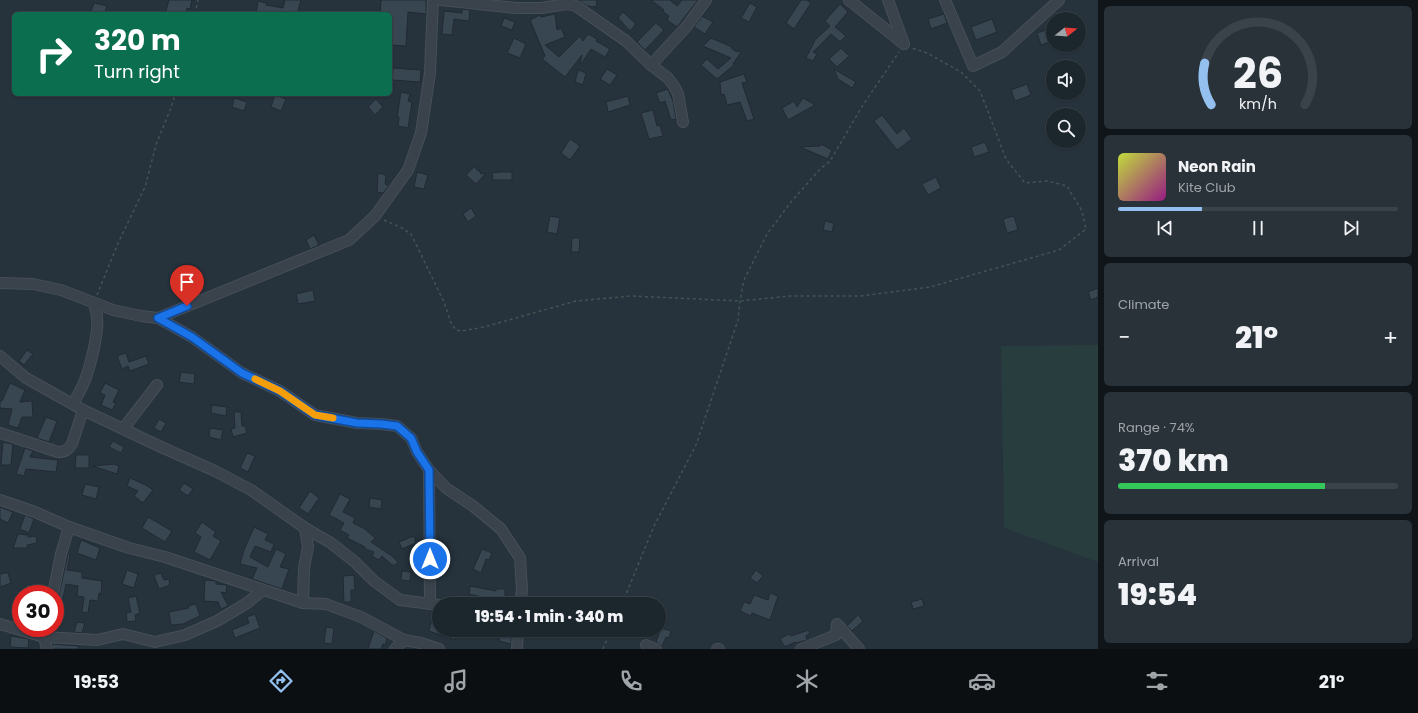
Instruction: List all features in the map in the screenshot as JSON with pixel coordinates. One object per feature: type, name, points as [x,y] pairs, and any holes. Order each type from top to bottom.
[{"type":"street","points":[[158,318],[348,240],[375,216],[408,170],[421,133],[430,73],[433,0]]},
{"type":"street","points":[[441,0],[516,8],[536,8],[567,4],[576,6],[626,41],[651,65],[668,78],[678,94],[683,122]]},
{"type":"street","points":[[651,65],[687,26],[706,0]]},
{"type":"street","points":[[849,0],[904,44]]},
{"type":"street","points":[[888,0],[904,44]]},
{"type":"street","points":[[945,0],[973,66],[1002,52],[1059,0]]},
{"type":"street","points":[[0,283],[32,284],[60,290],[113,310],[158,318],[192,337],[242,373],[280,391],[315,415],[357,423],[397,426],[411,438],[417,452],[429,470],[446,488],[473,506],[501,529],[520,558],[521,597]]},
{"type":"street","points":[[72,404],[82,387],[88,372],[95,344],[97,317],[94,303]]},
{"type":"street","points":[[0,356],[26,378],[83,410],[216,471],[250,490],[305,528],[331,543],[355,562],[374,581],[400,600],[432,605]]},
{"type":"street","points":[[123,429],[157,385]]},
{"type":"street","points":[[0,434],[21,439],[58,452],[64,452],[69,449],[72,444],[83,410]]},
{"type":"street","points":[[429,470],[434,597]]},
{"type":"street","points":[[0,500],[35,512],[69,527],[129,548],[165,557],[303,603],[326,604],[361,617],[404,640],[439,649]]},
{"type":"street","points":[[55,585],[61,554],[69,527]]},
{"type":"street","points":[[303,603],[304,568],[308,548],[305,528]]},
{"type":"street","points":[[64,635],[98,640],[123,634],[155,642],[185,635],[217,621],[247,603],[263,590]]},
{"type":"street","points":[[0,624],[12,626]]},
{"type":"street","points":[[801,649],[836,635],[837,624],[860,649]]},
{"type":"street","points":[[45,637],[46,649]]},
{"type":"street","points":[[517,649],[518,637]]},
{"type":"street","points":[[395,649],[404,640]]},
{"type":"street","points":[[646,645],[656,649]]},
{"type":"path","points":[[195,12],[198,0]]},
{"type":"path","points":[[375,216],[402,228],[411,234],[444,302],[451,323],[456,330],[462,331],[484,327],[576,301],[631,296],[740,301],[790,296],[861,296],[930,287],[1059,250],[1086,229],[1082,211],[1067,186],[1047,181],[1025,183],[1006,159],[980,91],[961,72],[927,53],[916,50],[904,44],[830,161],[820,169],[791,202],[767,234],[744,280],[740,301],[738,320],[696,445],[654,526],[625,597]]},
{"type":"path","points":[[94,303],[145,187],[156,145],[174,96]]},
{"type":"path","points":[[603,649],[608,637]]},
{"type":"green space","points":[[1098,345],[1098,562],[1004,528],[1001,346]]},
{"type":"building","points":[[169,0],[192,0],[190,9],[187,8],[186,12],[166,12]]},
{"type":"building","points":[[285,0],[301,0],[298,12],[256,12],[258,1],[266,3],[266,5],[283,8]]},
{"type":"building","points":[[381,0],[426,0],[426,14],[408,12],[406,46],[392,45],[392,12],[380,12]]},
{"type":"building","points":[[578,0],[597,0],[596,7],[587,6]]},
{"type":"building","points":[[651,0],[670,0],[677,6],[682,0],[698,0],[677,27],[667,20],[669,16],[662,11],[664,10]]},
{"type":"building","points":[[801,0],[807,0],[811,3],[794,29],[786,23]]},
{"type":"building","points":[[94,3],[107,6],[105,12],[91,12]]},
{"type":"building","points":[[750,3],[757,7],[749,22],[741,18]]},
{"type":"building","points":[[840,4],[848,12],[835,27],[846,36],[840,42],[831,34],[813,52],[817,54],[813,61],[806,58],[815,40],[830,26],[825,21]]},
{"type":"building","points":[[462,9],[470,10],[469,21],[454,19],[452,35],[442,34],[444,11],[462,13]]},
{"type":"building","points":[[623,12],[636,24],[630,31],[618,18]]},
{"type":"building","points":[[555,14],[557,30],[561,28],[565,37],[545,45],[559,57],[580,36],[583,41],[588,34],[597,39],[596,41],[610,49],[605,57],[591,49],[581,64],[582,55],[565,77],[542,59],[545,56],[530,20],[540,15],[541,17]]},
{"type":"building","points":[[944,14],[947,23],[931,29],[928,19]]},
{"type":"building","points":[[702,16],[713,22],[705,34],[694,27]]},
{"type":"building","points":[[504,18],[515,22],[512,30],[501,26]]},
{"type":"building","points":[[992,19],[997,32],[976,40],[971,27]]},
{"type":"building","points":[[656,23],[664,30],[645,50],[637,42]]},
{"type":"building","points":[[1046,30],[1046,43],[1041,45],[1037,33]]},
{"type":"building","points":[[514,38],[526,44],[520,58],[507,53]]},
{"type":"building","points":[[711,38],[732,47],[731,48],[737,52],[741,52],[733,64],[734,65],[717,79],[701,65],[707,59],[718,69],[731,58],[703,46]]},
{"type":"building","points":[[841,48],[849,56],[837,67],[829,59]]},
{"type":"building","points":[[393,68],[421,70],[420,82],[392,80]]},
{"type":"building","points":[[607,69],[617,75],[610,85],[600,79]]},
{"type":"building","points":[[834,69],[856,82],[852,88],[838,79]]},
{"type":"building","points":[[578,70],[586,73],[583,85],[575,82]]},
{"type":"building","points":[[744,74],[747,82],[742,83],[754,119],[747,121],[740,102],[727,105],[724,94],[721,95],[720,82]]},
{"type":"building","points":[[1027,84],[1031,95],[1015,101],[1011,90]]},
{"type":"building","points":[[668,89],[673,101],[676,119],[671,120],[665,101],[660,103],[656,93]]},
{"type":"building","points":[[401,92],[410,94],[408,101],[412,102],[408,128],[398,126],[399,117],[397,117]]},
{"type":"building","points":[[275,96],[286,99],[281,111],[271,107]]},
{"type":"building","points":[[628,96],[630,105],[608,112],[606,102]]},
{"type":"building","points":[[234,98],[247,102],[244,111],[232,107]]},
{"type":"building","points":[[803,98],[815,105],[788,120],[782,108],[794,101],[797,107]]},
{"type":"building","points":[[376,99],[383,107],[375,115],[368,107]]},
{"type":"building","points":[[653,110],[657,126],[660,125],[663,136],[649,139],[641,113]]},
{"type":"building","points":[[882,115],[897,134],[904,128],[912,139],[897,150],[874,121]]},
{"type":"building","points":[[570,139],[580,146],[570,160],[561,153]]},
{"type":"building","points":[[985,142],[989,152],[974,157],[971,147]]},
{"type":"building","points":[[821,144],[832,150],[828,159],[800,147],[820,146]]},
{"type":"building","points":[[474,167],[481,173],[480,174],[486,173],[476,184],[466,175]]},
{"type":"building","points":[[417,172],[428,175],[424,189],[414,187]]},
{"type":"building","points":[[512,172],[512,180],[493,180],[492,173]]},
{"type":"building","points":[[378,173],[386,175],[385,184],[388,185],[388,187],[383,193],[377,192]]},
{"type":"building","points":[[936,177],[941,188],[928,195],[922,184]]},
{"type":"building","points":[[471,208],[476,216],[468,222],[463,214]]},
{"type":"building","points":[[550,216],[560,218],[557,234],[547,232]]},
{"type":"building","points":[[1014,216],[1018,230],[1007,233],[1003,219]]},
{"type":"building","points":[[825,221],[834,223],[832,232],[823,230]]},
{"type":"building","points":[[314,235],[319,245],[310,249],[306,240]]},
{"type":"building","points":[[572,238],[580,238],[579,252],[571,252]]},
{"type":"building","points":[[1098,288],[1098,297],[1091,300],[1088,292]]},
{"type":"building","points":[[313,290],[315,301],[298,304],[296,294]]},
{"type":"building","points":[[27,350],[33,354],[24,365],[19,361]]},
{"type":"building","points":[[126,353],[129,362],[146,356],[149,364],[130,371],[128,366],[122,369],[117,356]]},
{"type":"building","points":[[181,372],[195,374],[194,384],[179,382]]},
{"type":"building","points":[[10,383],[25,390],[20,402],[32,401],[33,417],[22,417],[18,428],[8,425],[12,409],[0,408],[0,401],[2,401]]},
{"type":"building","points":[[105,383],[119,390],[113,402],[116,403],[112,410],[101,405],[105,395],[100,393]]},
{"type":"building","points":[[212,405],[227,407],[226,416],[211,413]]},
{"type":"building","points":[[234,412],[241,412],[242,426],[245,426],[247,433],[233,437],[231,429],[235,428]]},
{"type":"building","points":[[46,417],[57,421],[49,442],[37,438]]},
{"type":"building","points":[[159,419],[166,423],[161,432],[154,428]]},
{"type":"building","points":[[210,428],[223,430],[221,440],[209,437]]},
{"type":"building","points":[[113,441],[124,447],[121,453],[109,447]]},
{"type":"building","points":[[3,442],[13,444],[11,465],[1,465]]},
{"type":"building","points":[[25,448],[33,451],[30,457],[58,460],[56,472],[26,469],[24,476],[16,474]]},
{"type":"building","points":[[247,453],[255,456],[248,472],[240,468]]},
{"type":"building","points":[[76,455],[89,455],[89,468],[75,468]]},
{"type":"building","points":[[114,464],[119,466],[117,474],[93,466]]},
{"type":"building","points":[[130,478],[153,490],[143,503],[134,496],[138,491],[127,486]]},
{"type":"building","points":[[184,483],[193,489],[188,496],[179,490]]},
{"type":"building","points":[[85,484],[99,487],[96,499],[82,495]]},
{"type":"building","points":[[310,491],[319,498],[308,514],[299,508]]},
{"type":"building","points":[[340,494],[350,499],[343,512],[355,518],[353,523],[365,529],[375,538],[371,542],[392,556],[398,562],[395,565],[392,565],[382,556],[379,560],[372,556],[374,552],[365,549],[365,547],[347,538],[349,535],[340,530],[344,523],[329,515]]},
{"type":"building","points":[[370,498],[382,500],[381,509],[369,507]]},
{"type":"building","points":[[0,507],[13,512],[8,523],[0,519]]},
{"type":"building","points":[[25,515],[34,519],[29,533],[20,529]]},
{"type":"building","points":[[148,517],[172,531],[165,542],[142,528]]},
{"type":"building","points":[[202,522],[216,532],[213,536],[221,541],[210,560],[194,552],[201,537],[195,533]]},
{"type":"building","points":[[254,527],[268,534],[265,540],[274,544],[271,552],[255,546],[250,557],[268,567],[276,549],[286,554],[280,567],[289,569],[282,589],[252,579],[257,568],[240,564],[244,550]]},
{"type":"building","points":[[18,534],[28,535],[28,537],[36,536],[37,543],[27,545],[27,548],[13,548]]},
{"type":"building","points":[[414,536],[416,543],[402,549],[399,542]]},
{"type":"building","points":[[81,540],[100,548],[96,560],[77,553]]},
{"type":"building","points":[[437,547],[444,548],[441,566],[436,565]]},
{"type":"building","points":[[482,549],[492,553],[489,560],[486,559],[481,573],[473,569]]},
{"type":"building","points":[[68,554],[70,555],[67,570],[82,572],[82,578],[102,581],[101,594],[99,593],[98,601],[90,600],[88,613],[82,612],[84,597],[77,596],[78,586],[66,584],[64,594],[64,585],[61,585]]},
{"type":"building","points":[[127,570],[138,574],[134,588],[122,584]]},
{"type":"building","points":[[756,570],[763,576],[757,583],[750,578]]},
{"type":"building","points":[[402,571],[411,572],[410,581],[401,580]]},
{"type":"building","points":[[8,573],[11,583],[0,587],[0,574]]},
{"type":"building","points":[[161,573],[164,580],[169,579],[170,585],[159,589],[154,575]]},
{"type":"building","points":[[354,575],[355,590],[351,590],[351,602],[344,602],[343,576]]},
{"type":"building","points":[[205,580],[216,581],[216,584],[227,585],[226,593],[221,592],[228,606],[221,609],[218,602],[204,601]]},
{"type":"building","points":[[470,586],[496,591],[496,589],[505,589],[505,597],[482,597],[469,594]]},
{"type":"building","points":[[770,593],[778,596],[770,620],[752,613],[751,616],[740,611],[744,602],[750,604],[754,595],[768,600]]},
{"type":"building","points":[[136,596],[140,613],[135,615],[136,621],[127,622],[126,613],[131,612],[128,598]]},
{"type":"building","points":[[922,599],[924,606],[913,609],[911,602]]},
{"type":"building","points":[[196,604],[200,616],[183,624],[171,625],[169,612],[189,608],[188,606]]},
{"type":"building","points":[[255,614],[260,628],[235,638],[232,630],[249,623],[247,617]]},
{"type":"building","points":[[858,615],[863,621],[852,631],[847,626]]},
{"type":"building","points":[[432,619],[432,632],[429,631]]},
{"type":"building","points":[[77,622],[85,623],[82,633],[74,632]]},
{"type":"building","points":[[326,627],[334,628],[332,644],[324,643]]},
{"type":"building","points":[[666,630],[671,631],[669,638],[666,637]]},
{"type":"building","points":[[809,630],[810,633],[806,636],[807,640],[784,646],[780,639],[789,634],[791,636]]},
{"type":"building","points":[[374,631],[387,638],[385,645],[383,644],[381,649],[368,649]]},
{"type":"building","points":[[11,636],[29,639],[28,648],[10,647]]},
{"type":"building","points":[[446,637],[456,637],[455,640]]},
{"type":"building","points":[[500,637],[511,637],[511,644],[499,641]]},
{"type":"building","points":[[658,637],[666,637],[662,646],[656,642]]},
{"type":"building","points":[[52,644],[79,646],[78,649],[53,649]]},
{"type":"slow traffic","points":[[255,379],[280,391],[315,415],[333,418]]},
{"type":"route","points":[[187,306],[158,318],[192,337],[242,373],[280,391],[315,415],[357,423],[397,426],[411,438],[417,452],[429,470],[430,559]]}]
